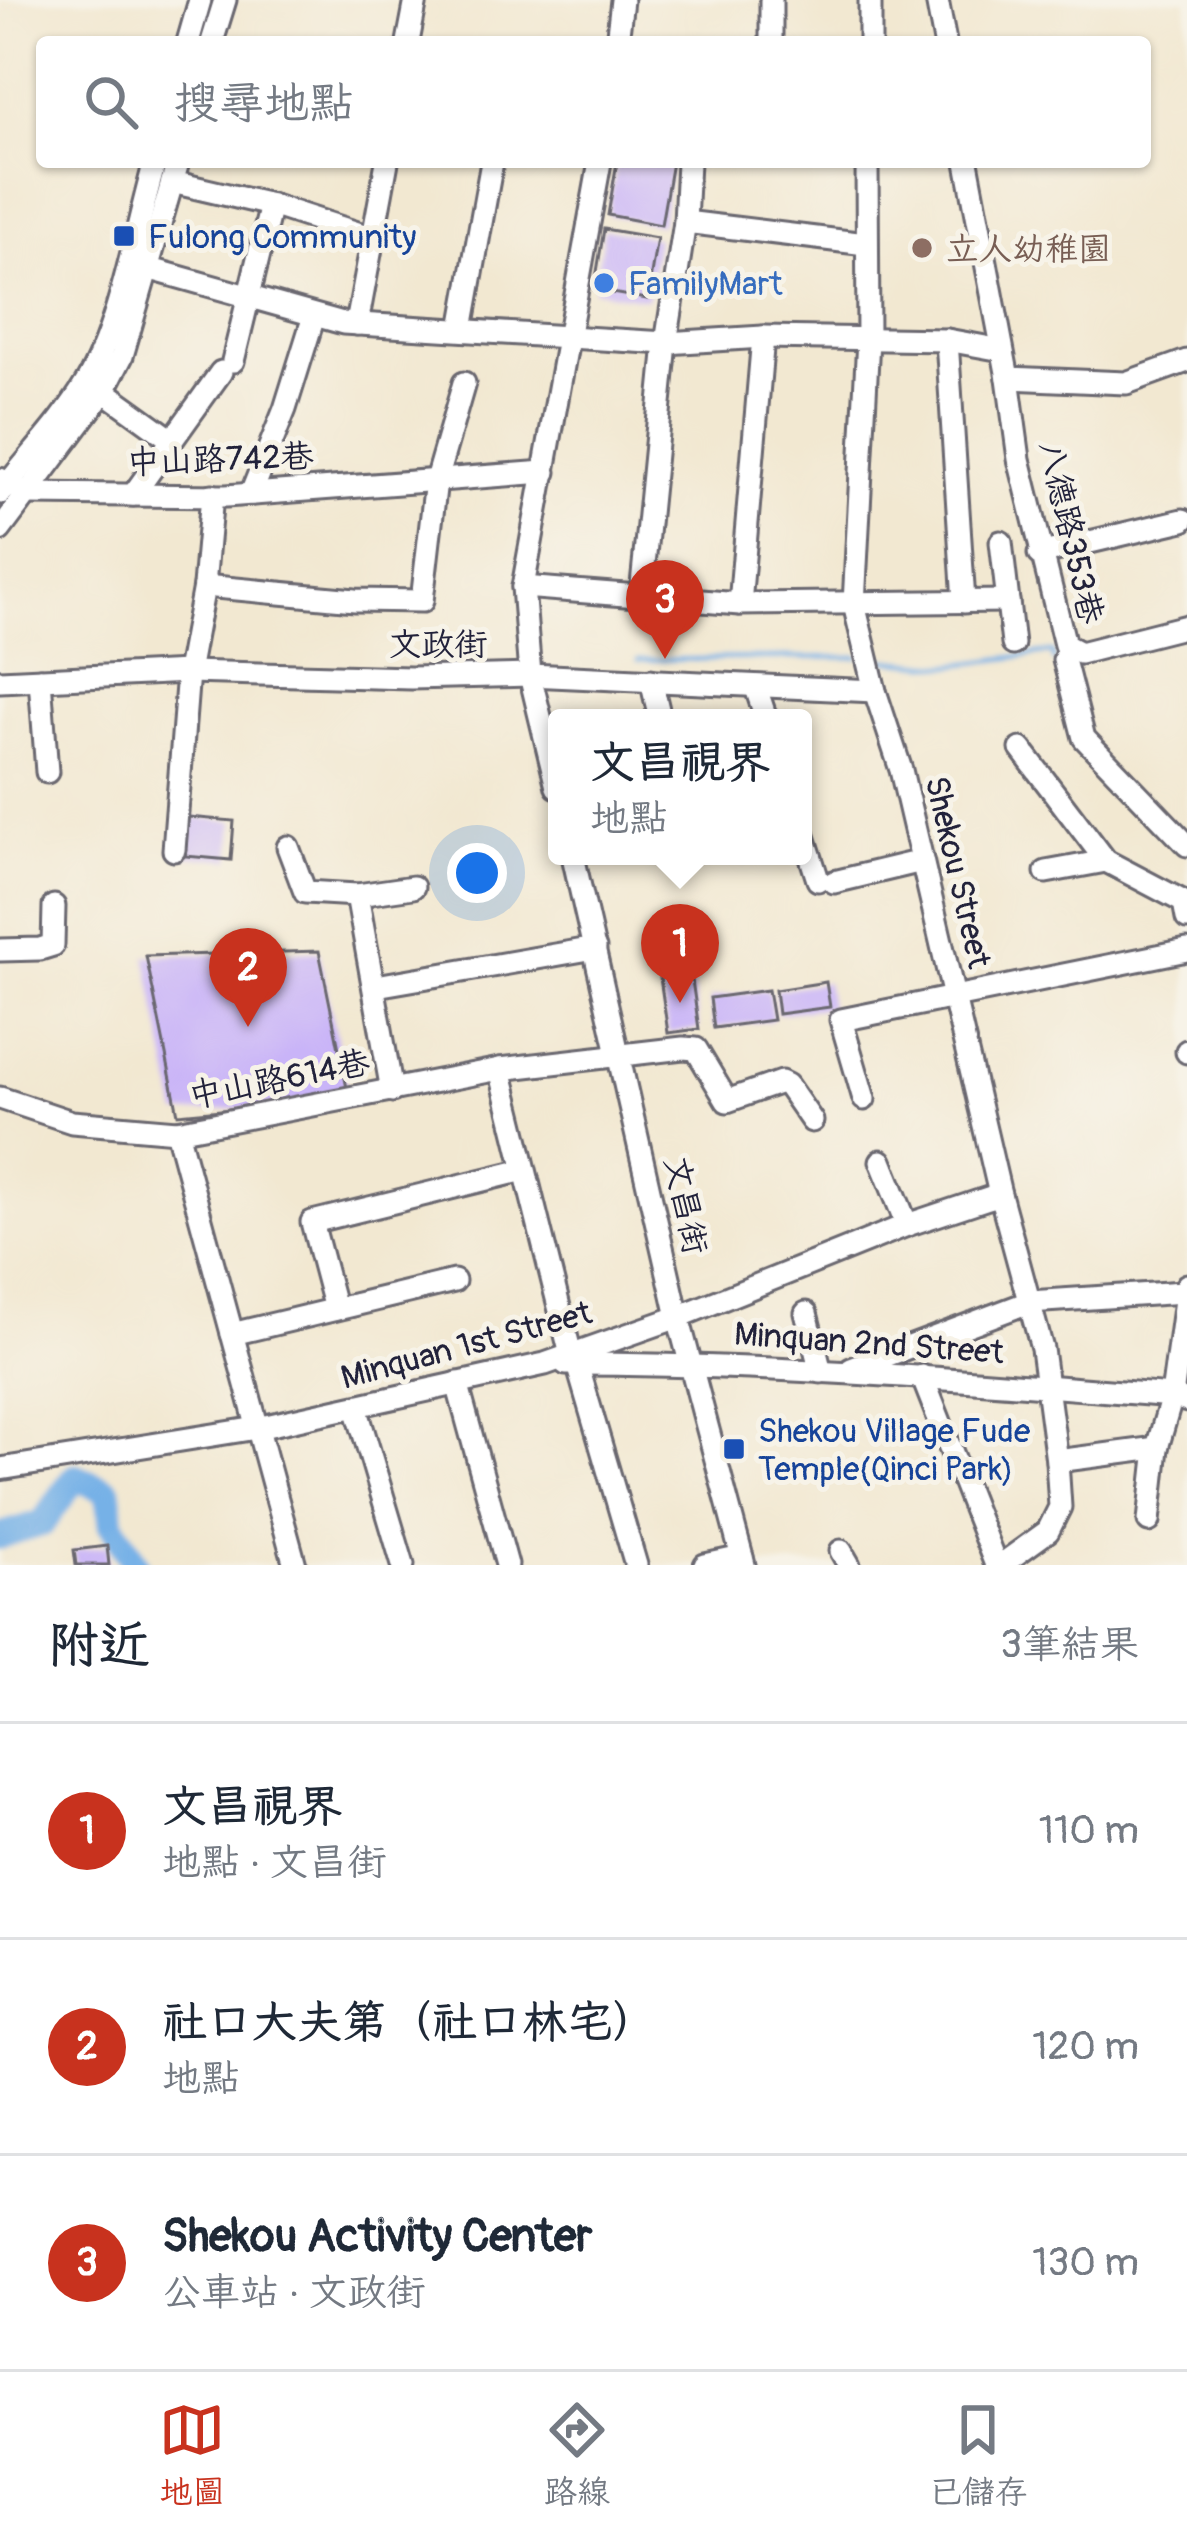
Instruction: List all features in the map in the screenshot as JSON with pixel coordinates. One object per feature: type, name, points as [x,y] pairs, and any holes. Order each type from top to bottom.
[{"type":"street","points":[[190,36],[200,0]]},
{"type":"street","points":[[214,36],[225,0]]},
{"type":"street","points":[[409,36],[416,0]]},
{"type":"street","points":[[618,36],[622,0]]},
{"type":"street","points":[[771,0],[771,36]]},
{"type":"street","points":[[870,0],[870,36]]},
{"type":"street","points":[[937,0],[944,36]]},
{"type":"street","points":[[0,530],[9,488],[88,380],[129,263],[153,168]]},
{"type":"street","points":[[357,324],[386,168]]},
{"type":"street","points":[[462,329],[491,168]]},
{"type":"street","points":[[548,750],[530,675],[523,587],[599,168]]},
{"type":"street","points":[[640,595],[688,168]]},
{"type":"street","name":"Shekou Street","points":[[867,168],[868,339],[854,604],[901,770],[1029,1302],[1057,1461],[1060,1507],[1048,1531],[1003,1564]]},
{"type":"street","name":"八德路353巷","points":[[968,168],[1019,459],[1062,641],[1080,653],[1187,626]]},
{"type":"street","points":[[9,488],[104,391],[122,356],[175,172],[373,238]]},
{"type":"street","points":[[133,495],[227,366],[272,205]]},
{"type":"street","points":[[685,222],[866,244]]},
{"type":"street","points":[[147,268],[357,324],[665,343],[763,337],[947,340],[1002,350]]},
{"type":"street","points":[[250,494],[285,409],[314,316]]},
{"type":"street","points":[[740,604],[763,337]]},
{"type":"street","points":[[947,340],[964,602]]},
{"type":"street","points":[[1008,378],[1126,383],[1187,361]]},
{"type":"street","points":[[204,586],[355,600],[422,601],[436,480],[464,383]]},
{"type":"street","points":[[104,391],[172,440]]},
{"type":"street","name":"中山路742巷","points":[[9,488],[212,496],[545,472]]},
{"type":"street","points":[[174,850],[188,672],[204,586],[212,496]]},
{"type":"street","points":[[1039,554],[1184,520]]},
{"type":"street","points":[[1001,542],[1013,644]]},
{"type":"street","points":[[523,587],[740,604],[1008,601]]},
{"type":"street","points":[[1068,649],[1064,660],[1084,738],[1187,845]]},
{"type":"street","name":"文政街","points":[[0,681],[188,672],[530,675],[875,691]]},
{"type":"street","points":[[40,680],[47,772]]},
{"type":"street","points":[[651,680],[658,709]]},
{"type":"street","points":[[756,688],[763,709]]},
{"type":"street","points":[[1021,749],[1106,861],[1184,902],[1187,918]]},
{"type":"street","points":[[288,847],[305,892],[357,895],[413,886]]},
{"type":"street","points":[[812,852],[826,881],[922,861]]},
{"type":"street","points":[[1046,872],[1106,861]]},
{"type":"street","name":"文昌街","points":[[576,865],[678,1317],[743,1561]]},
{"type":"street","points":[[357,895],[392,1090]]},
{"type":"street","points":[[0,952],[53,945],[53,906]]},
{"type":"street","points":[[376,986],[596,948]]},
{"type":"street","points":[[864,1099],[842,1020],[1187,950]]},
{"type":"street","name":"中山路614巷","points":[[0,1098],[72,1122],[177,1131],[500,1069],[696,1049],[727,1101],[781,1082],[812,1121]]},
{"type":"street","points":[[500,1069],[574,1360],[636,1565]]},
{"type":"street","points":[[177,1131],[296,1565]]},
{"type":"street","points":[[880,1161],[907,1225]]},
{"type":"street","points":[[335,1310],[313,1222],[524,1170]]},
{"type":"street","name":"Minquan 1st Street","points":[[0,1469],[257,1428],[574,1360],[907,1225],[1000,1194]]},
{"type":"street","points":[[232,1334],[454,1281]]},
{"type":"street","points":[[806,1312],[830,1372],[1029,1302],[1185,1288],[1180,1399],[1157,1448],[1149,1521]]},
{"type":"street","name":"Minquan 2nd Street","points":[[574,1360],[922,1376],[1180,1399]]},
{"type":"street","points":[[922,1376],[1003,1564]]},
{"type":"street","points":[[457,1383],[506,1565]]},
{"type":"street","points":[[356,1407],[403,1565]]},
{"type":"street","points":[[1057,1461],[1157,1448]]},
{"type":"street","points":[[705,1565],[743,1561]]},
{"type":"building","points":[[616,168],[671,168],[661,225],[608,215]]},
{"type":"building","points":[[604,229],[657,238],[647,299],[594,290]]},
{"type":"building","points":[[188,817],[234,821],[231,860],[185,856]]},
{"type":"building","points":[[319,951],[349,1098],[178,1114],[146,956]]},
{"type":"building","points":[[691,973],[699,1029],[668,1033],[660,978]]},
{"type":"building","points":[[826,982],[830,1007],[778,1014],[775,990]]},
{"type":"building","points":[[768,990],[773,1020],[714,1028],[710,998]]},
{"type":"building","points":[[107,1546],[109,1565],[76,1565],[74,1550]]},
{"type":"waterway","points":[[876,659],[947,666],[1052,652],[1054,660]]},
{"type":"waterway","points":[[638,660],[858,657]]},
{"type":"waterway","points":[[0,1536],[43,1523],[75,1477],[108,1491],[112,1524],[136,1565]]},
{"type":"place","name":"Fulong Community","points":[[124,236]]},
{"type":"place","name":"立人幼稚園","points":[[922,248]]},
{"type":"place","name":"FamilyMart","points":[[604,283]]},
{"type":"place","name":"Shekou Activity Center","points":[[665,659]]},
{"type":"place","name":"文昌視界","points":[[680,1003]]},
{"type":"place","name":"社口大夫第（社口林宅）","points":[[248,1027]]},
{"type":"place","name":"Shekou Village Fude Temple(Qinci Park)","points":[[734,1449]]}]
